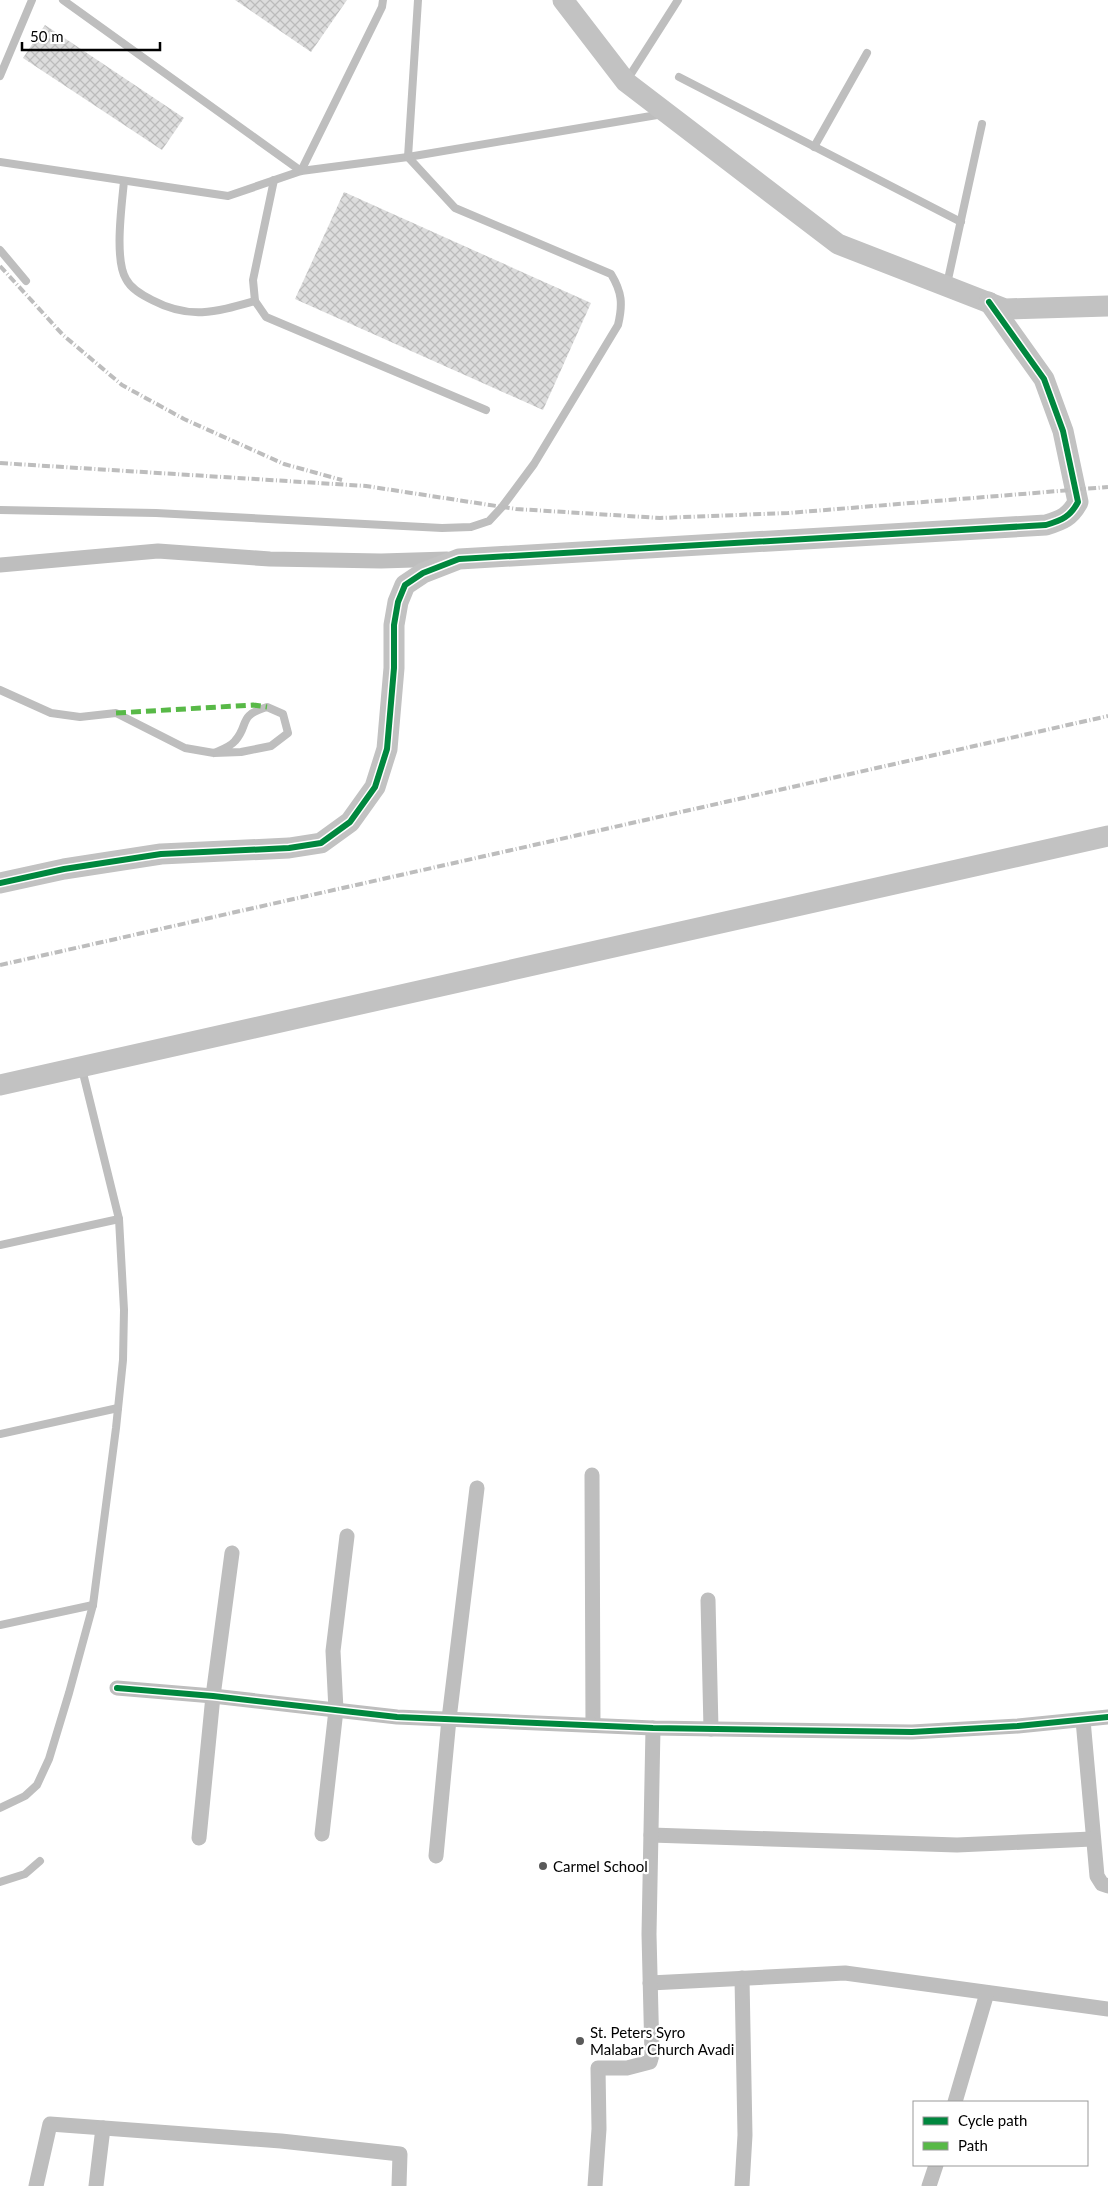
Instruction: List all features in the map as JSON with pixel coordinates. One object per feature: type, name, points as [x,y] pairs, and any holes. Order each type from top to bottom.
[{"type":"street","points":[[562,0],[626,82],[838,244],[1005,309],[1108,306]]},
{"type":"street","points":[[0,565],[158,551],[270,559],[381,561],[459,559],[1046,525],[1062,520],[1072,514],[1078,502],[1063,431],[1044,379],[989,302]]},
{"type":"street","points":[[0,883],[64,869],[161,854],[289,848],[321,843],[350,822],[374,787],[387,749],[394,668],[394,625],[398,602],[405,585],[424,573],[459,559]]},
{"type":"street","points":[[0,1085],[1108,836]]},
{"type":"street","points":[[592,1476],[593,1726]]},
{"type":"street","points":[[436,1856],[449,1719],[477,1488]]},
{"type":"street","points":[[322,1834],[336,1710],[333,1651],[348,1536]]},
{"type":"street","points":[[199,1838],[213,1696],[232,1553]]},
{"type":"street","points":[[708,1600],[711,1729]]},
{"type":"street","points":[[117,1688],[213,1696],[397,1717],[653,1728],[912,1732],[1108,1717]]},
{"type":"street","points":[[1083,1720],[1092,1839],[1097,1876],[1102,1884],[1108,1886]]},
{"type":"street","points":[[595,2186],[599,2129],[598,2068],[627,2068],[650,2062],[652,2054],[650,1835],[653,1728]]},
{"type":"street","points":[[650,1835],[957,1845],[1092,1839]]},
{"type":"street","points":[[650,1983],[845,1973],[1108,2009]]},
{"type":"street","points":[[742,1978],[745,2135],[742,2186]]},
{"type":"street","points":[[955,2101],[987,1993]]},
{"type":"street","points":[[36,2186],[50,2124],[281,2141],[400,2154],[399,2186]]},
{"type":"street","points":[[96,2186],[102,2128]]},
{"type":"street","points":[[929,2186],[936,2166]]},
{"type":"lane","points":[[0,76],[32,0]]},
{"type":"lane","points":[[63,0],[302,171]]},
{"type":"lane","points":[[302,171],[382,7],[383,0]]},
{"type":"lane","points":[[0,510],[156,513],[442,528],[471,527],[489,521],[534,464],[618,325],[623,307],[620,289],[611,274],[455,208],[408,157],[418,0]]},
{"type":"lane","points":[[626,82],[678,0]]},
{"type":"lane","points":[[814,147],[867,53]]},
{"type":"lane","points":[[679,78],[961,222]]},
{"type":"lane","points":[[0,162],[228,196],[302,171],[408,157],[668,114]]},
{"type":"lane","points":[[947,286],[982,124]]},
{"type":"lane","points":[[274,180],[253,280],[255,300],[266,317],[486,410]]},
{"type":"lane","points":[[124,181],[120,238],[122,266],[126,279],[138,293],[167,308],[186,313],[214,312],[255,300]]},
{"type":"lane","points":[[0,250],[26,281]]},
{"type":"lane","points":[[0,690],[51,714],[80,717],[116,713],[185,748],[214,753],[241,752],[271,746],[288,733],[283,714],[267,707],[256,710],[244,722],[236,740],[214,753]]},
{"type":"lane","points":[[0,1808],[25,1796],[37,1785],[48,1759],[69,1693],[93,1605],[118,1408],[123,1360],[124,1320],[119,1219],[82,1067]]},
{"type":"lane","points":[[0,1245],[119,1219]]},
{"type":"lane","points":[[0,1434],[118,1408]]},
{"type":"lane","points":[[0,1625],[93,1605]]},
{"type":"lane","points":[[0,1882],[25,1874],[40,1860]]},
{"type":"building","points":[[235,0],[347,0],[311,52]]},
{"type":"building","points":[[45,25],[184,118],[162,150],[23,58]]},
{"type":"building","points":[[344,192],[591,303],[543,410],[295,299]]},
{"type":"railway","points":[[0,266],[63,335],[122,385],[184,419],[284,464],[342,480]]},
{"type":"railway","points":[[0,463],[366,486],[516,509],[660,518],[788,513],[1108,487]]},
{"type":"railway","points":[[0,965],[1108,716]]},
{"type":"marked path","points":[[116,713],[253,705],[267,707]]},
{"type":"cycle path","points":[[0,883],[64,869],[161,854],[289,848],[321,843],[350,822],[375,787],[387,749],[394,668],[394,625],[398,602],[405,585],[423,573],[459,559],[1046,525],[1065,517],[1078,502],[1063,431],[1044,379],[989,302]]},
{"type":"cycle path","points":[[117,1688],[213,1696],[397,1717],[653,1728],[912,1732],[1018,1726],[1108,1717]]},
{"type":"place","name":"Carmel School","points":[[543,1866]]},
{"type":"place","name":"St. Peters Syro Malabar Church Avadi","points":[[580,2041]]}]
